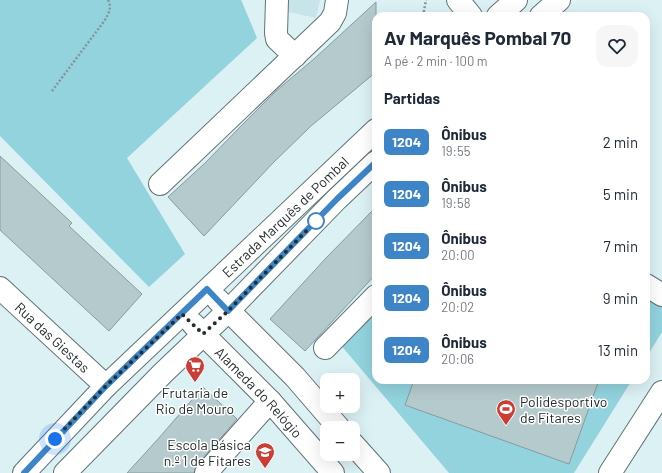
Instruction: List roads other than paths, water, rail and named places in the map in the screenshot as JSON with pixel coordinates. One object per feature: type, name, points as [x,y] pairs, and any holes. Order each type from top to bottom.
[{"type":"street","points":[[277,0],[277,39],[295,56]]},
{"type":"street","points":[[160,184],[330,22],[335,13],[337,0]]},
{"type":"street","points":[[458,0],[468,12]]},
{"type":"street","points":[[545,12],[558,0]]},
{"type":"street","name":"Estrada Marquês de Pombal","points":[[24,473],[106,386],[372,134]]},
{"type":"street","name":"Estrada Marquês de Pombal","points":[[65,473],[162,373],[228,311],[337,199],[372,166]]},
{"type":"street","name":"Rua das Giestas","points":[[0,288],[106,386]]},
{"type":"street","points":[[650,288],[662,295]]},
{"type":"street","points":[[207,289],[295,377],[333,421]]},
{"type":"street","points":[[325,348],[372,300]]},
{"type":"street","name":"Alameda do Relógio","points":[[182,314],[270,401],[333,473]]},
{"type":"street","points":[[610,473],[662,392]]},
{"type":"street","points":[[206,473],[270,401]]},
{"type":"street","points":[[360,452],[378,473]]},
{"type":"place","name":"Frutaria de Rio de Mouro","points":[[195,383]]},
{"type":"place","name":"Polidesportivo de Fitares","points":[[506,426]]},
{"type":"place","name":"Escola Básica n.º 1 de Fitares","points":[[265,469]]}]
